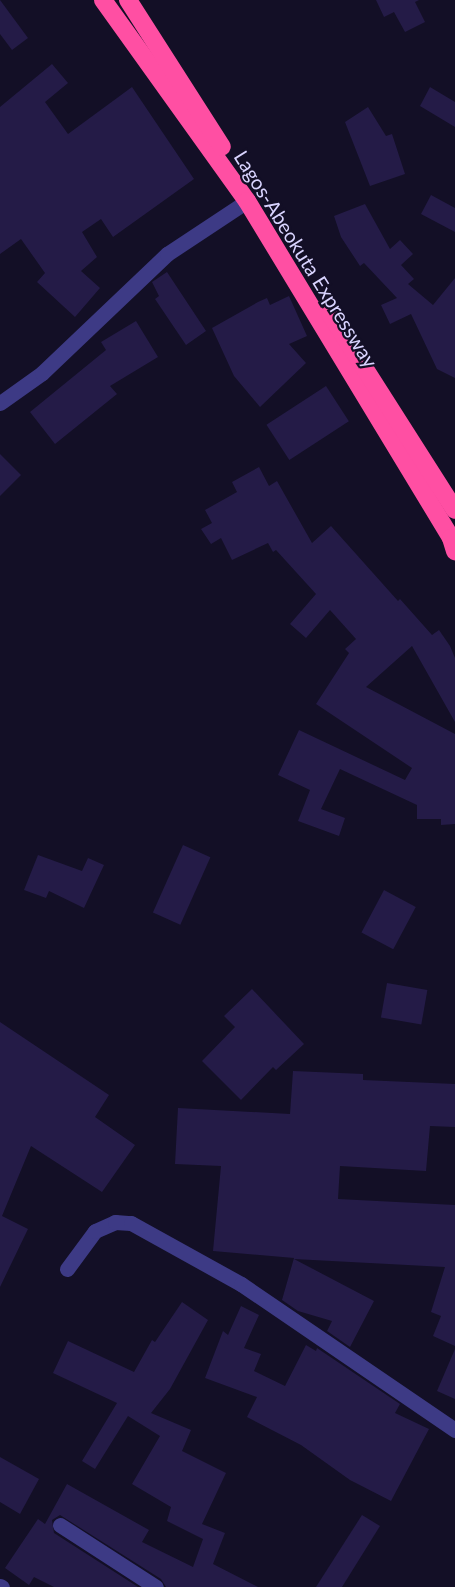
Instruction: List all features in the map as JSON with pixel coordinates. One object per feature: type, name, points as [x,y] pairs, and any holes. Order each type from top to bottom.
[{"type":"highway","name":"Lagos-Abeokuta Expressway","points":[[103,0],[247,201],[451,538],[455,551]]},
{"type":"highway","name":"Lagos-Abeokuta Expressway","points":[[128,0],[455,510]]},
{"type":"street","points":[[0,403],[42,374],[167,254],[247,201]]},
{"type":"street","points":[[67,1269],[95,1231],[115,1222],[131,1223],[242,1284],[455,1430]]},
{"type":"street","points":[[60,1524],[156,1587]]},
{"type":"building","points":[[0,0],[28,38],[12,50],[0,34]]},
{"type":"building","points":[[376,0],[419,0],[415,2],[425,22],[405,32],[394,12],[384,17]]},
{"type":"building","points":[[52,64],[68,83],[45,102],[68,134],[132,87],[194,179],[113,237],[101,219],[82,232],[97,257],[81,271],[100,288],[75,317],[37,282],[45,273],[21,239],[0,254],[0,107]]},
{"type":"building","points":[[430,87],[455,102],[455,127],[420,106]]},
{"type":"building","points":[[368,107],[386,136],[392,134],[405,174],[370,186],[345,122]]},
{"type":"building","points":[[431,195],[455,208],[455,232],[421,214]]},
{"type":"building","points":[[365,204],[390,249],[400,240],[413,254],[401,265],[414,279],[408,284],[433,305],[455,278],[455,378],[437,369],[411,314],[390,324],[381,305],[397,298],[364,263],[360,266],[341,237],[334,216]]},
{"type":"building","points":[[167,272],[206,331],[186,345],[155,299],[159,296],[152,282]]},
{"type":"building","points":[[289,296],[307,336],[289,344],[306,363],[260,407],[234,376],[212,328],[267,298],[270,305]]},
{"type":"building","points":[[136,321],[158,357],[110,386],[117,394],[55,444],[30,412],[106,350],[101,342]]},
{"type":"building","points":[[326,386],[349,421],[289,460],[266,425]]},
{"type":"building","points":[[0,454],[21,475],[0,496]]},
{"type":"building","points":[[259,467],[269,486],[277,481],[312,543],[331,526],[398,601],[400,599],[432,635],[439,630],[450,646],[455,658],[455,722],[412,646],[366,687],[455,734],[455,824],[441,825],[441,819],[417,819],[417,805],[340,769],[321,809],[345,818],[339,836],[298,821],[310,790],[278,775],[299,730],[405,780],[412,768],[316,704],[349,653],[345,649],[356,639],[330,610],[306,638],[290,624],[316,594],[276,550],[273,552],[268,543],[232,560],[221,538],[211,544],[201,529],[212,523],[205,510],[237,492],[232,482]]},
{"type":"building","points":[[183,845],[210,857],[180,925],[153,913]]},
{"type":"building","points":[[38,855],[82,871],[88,858],[104,865],[84,908],[49,891],[46,898],[24,890]]},
{"type":"building","points":[[384,890],[416,907],[393,949],[361,932]]},
{"type":"building","points":[[387,983],[427,990],[421,1025],[381,1017]]},
{"type":"building","points":[[252,989],[304,1044],[276,1070],[273,1067],[241,1100],[202,1061],[235,1027],[224,1016]]},
{"type":"building","points":[[0,1022],[109,1095],[95,1117],[135,1145],[102,1192],[31,1146],[2,1216],[28,1229],[0,1287]]},
{"type":"building","points":[[293,1071],[363,1074],[363,1080],[455,1084],[455,1127],[430,1126],[426,1171],[340,1166],[338,1199],[455,1205],[455,1346],[433,1336],[441,1316],[431,1312],[445,1267],[294,1259],[374,1301],[350,1347],[327,1331],[332,1321],[298,1311],[282,1300],[294,1258],[213,1251],[221,1166],[175,1164],[178,1108],[290,1114]]},
{"type":"building","points":[[182,1302],[208,1320],[170,1389],[151,1413],[191,1430],[182,1451],[226,1473],[202,1524],[225,1533],[213,1564],[258,1587],[166,1587],[161,1579],[60,1515],[52,1520],[54,1533],[138,1587],[54,1587],[34,1577],[29,1585],[5,1568],[38,1519],[45,1524],[67,1484],[149,1530],[142,1542],[193,1567],[203,1539],[167,1521],[171,1507],[132,1484],[160,1436],[128,1416],[95,1469],[82,1461],[117,1403],[53,1373],[68,1341],[134,1372],[152,1340],[155,1342]]},
{"type":"building","points":[[241,1306],[259,1315],[244,1348],[261,1354],[254,1371],[285,1386],[306,1345],[316,1351],[317,1348],[400,1404],[395,1413],[429,1429],[391,1501],[350,1480],[301,1445],[247,1417],[257,1397],[205,1378],[223,1331],[228,1335]]},
{"type":"building","points":[[455,1349],[455,1399],[437,1391]]},
{"type":"building","points":[[0,1457],[39,1479],[20,1514],[0,1502]]},
{"type":"building","points":[[362,1515],[380,1526],[342,1587],[316,1587]]}]
